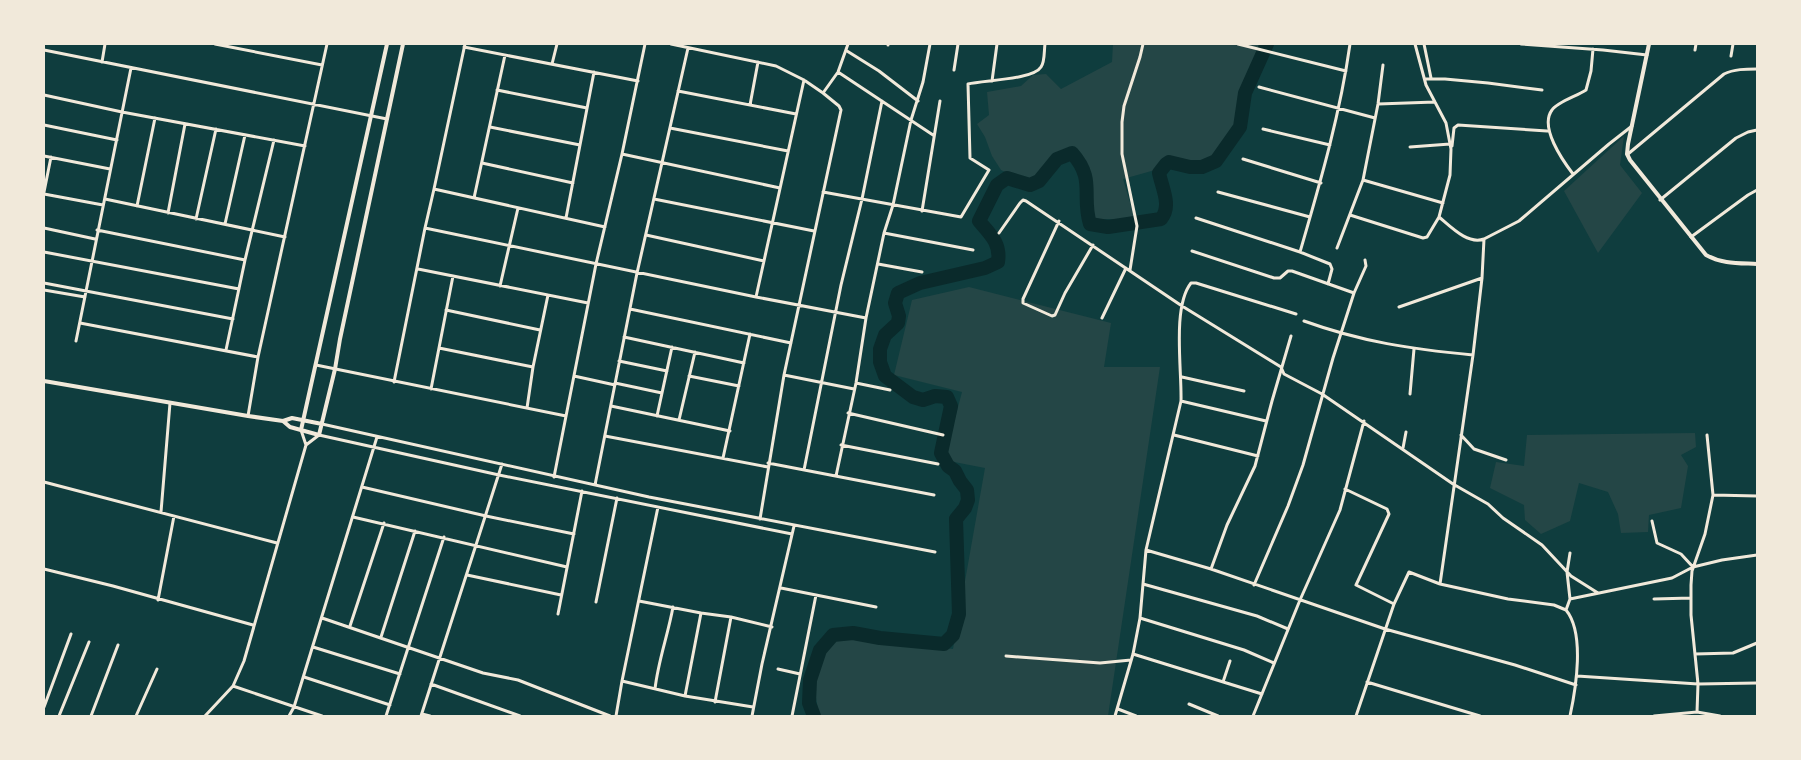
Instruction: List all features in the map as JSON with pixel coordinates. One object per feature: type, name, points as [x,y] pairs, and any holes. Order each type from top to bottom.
[{"type":"street","points":[[102,62],[105,44]]},
{"type":"street","points":[[215,44],[322,65]]},
{"type":"street","points":[[248,416],[258,357],[326,44]]},
{"type":"street","points":[[206,716],[233,686],[244,661],[306,445],[301,430],[387,44]]},
{"type":"street","points":[[306,445],[319,435],[322,424],[403,44]]},
{"type":"street","points":[[552,64],[557,44]]},
{"type":"street","points":[[554,477],[596,264],[645,44]]},
{"type":"street","points":[[670,44],[776,66],[804,80],[823,93],[839,106],[841,113],[784,375],[760,519]]},
{"type":"street","points":[[823,93],[838,72],[848,44]]},
{"type":"street","points":[[836,476],[848,413],[856,383],[866,318],[884,233],[893,204],[911,120],[918,102],[930,44]]},
{"type":"street","points":[[954,70],[958,44]]},
{"type":"street","points":[[992,81],[997,44]]},
{"type":"street","points":[[823,192],[961,217],[989,170],[970,158],[968,84],[1015,78],[1041,68],[1045,44]]},
{"type":"street","points":[[1130,271],[1137,226],[1123,159],[1122,129],[1124,106],[1143,44]]},
{"type":"street","points":[[1238,44],[1346,71]]},
{"type":"street","points":[[1300,252],[1321,183],[1346,71],[1350,44]]},
{"type":"street","points":[[1415,44],[1435,102],[1446,123],[1451,149]]},
{"type":"street","points":[[1424,44],[1428,78]]},
{"type":"street","points":[[1521,44],[1565,46],[1647,56]]},
{"type":"street","points":[[1603,50],[1605,44]]},
{"type":"street","points":[[1649,44],[1627,154],[1660,200],[1706,255],[1714,260],[1757,264]]},
{"type":"street","points":[[1695,50],[1696,44]]},
{"type":"street","points":[[1731,56],[1733,44]]},
{"type":"street","points":[[394,382],[418,269],[424,228],[464,46],[638,81]]},
{"type":"street","points":[[595,485],[637,273],[688,48]]},
{"type":"street","points":[[1573,174],[1554,144],[1550,131],[1550,116],[1552,109],[1586,90],[1591,71],[1592,49]]},
{"type":"street","points":[[44,50],[387,118]]},
{"type":"street","points":[[847,51],[879,71],[918,102]]},
{"type":"street","points":[[474,198],[505,55]]},
{"type":"street","points":[[750,105],[758,62]]},
{"type":"street","points":[[1337,248],[1362,180],[1378,104],[1384,64]]},
{"type":"street","points":[[76,342],[95,239],[104,205],[131,68]]},
{"type":"street","points":[[1627,154],[1724,74],[1757,69]]},
{"type":"street","points":[[566,218],[594,72]]},
{"type":"street","points":[[838,72],[933,135]]},
{"type":"street","points":[[1428,78],[1542,90]]},
{"type":"street","points":[[756,297],[804,80]]},
{"type":"street","points":[[1259,87],[1375,118]]},
{"type":"street","points":[[498,90],[587,108]]},
{"type":"street","points":[[678,91],[796,114]]},
{"type":"street","points":[[44,95],[122,112],[305,146]]},
{"type":"street","points":[[804,470],[882,101]]},
{"type":"street","points":[[922,211],[940,101]]},
{"type":"street","points":[[1378,104],[1435,102]]},
{"type":"street","points":[[137,206],[155,118]]},
{"type":"street","points":[[168,212],[185,124]]},
{"type":"street","points":[[1350,215],[1423,238],[1426,237],[1439,217],[1443,203],[1450,175],[1454,128],[1458,124],[1547,131]]},
{"type":"street","points":[[44,125],[116,140]]},
{"type":"street","points":[[1439,217],[1470,240],[1484,239],[1519,221],[1632,126]]},
{"type":"street","points":[[489,127],[580,145]]},
{"type":"street","points":[[670,128],[788,151]]},
{"type":"street","points":[[196,218],[216,129]]},
{"type":"street","points":[[1263,129],[1330,145]]},
{"type":"street","points":[[1660,200],[1736,138],[1757,130]]},
{"type":"street","points":[[225,225],[245,135]]},
{"type":"street","points":[[226,350],[245,260],[254,231],[274,140]]},
{"type":"street","points":[[1410,147],[1450,144]]},
{"type":"street","points":[[622,154],[780,188]]},
{"type":"street","points":[[44,156],[110,169]]},
{"type":"street","points":[[51,157],[44,193],[104,205]]},
{"type":"street","points":[[1243,159],[1321,183]]},
{"type":"street","points":[[482,163],[573,183]]},
{"type":"street","points":[[1362,180],[1443,203]]},
{"type":"street","points":[[434,189],[605,227]]},
{"type":"street","points":[[1691,237],[1757,190]]},
{"type":"street","points":[[1218,192],[1310,217]]},
{"type":"street","points":[[105,199],[285,237]]},
{"type":"street","points":[[654,200],[814,231]]},
{"type":"street","points":[[999,233],[1023,200],[1059,221],[1182,306],[1281,367],[1284,374],[1322,394],[1454,484],[1488,504],[1503,518],[1534,538],[1567,572],[1598,593]]},
{"type":"street","points":[[500,286],[518,208]]},
{"type":"street","points":[[1196,218],[1300,252],[1330,264],[1332,269],[1328,284]]},
{"type":"street","points":[[1059,221],[1022,301],[1052,316],[1055,315],[1065,293],[1093,245]]},
{"type":"street","points":[[44,228],[95,239]]},
{"type":"street","points":[[424,228],[637,273],[866,318]]},
{"type":"street","points":[[97,230],[245,260]]},
{"type":"street","points":[[884,233],[973,250]]},
{"type":"street","points":[[646,235],[764,261]]},
{"type":"street","points":[[1440,584],[1482,278],[1484,239]]},
{"type":"street","points":[[1192,251],[1274,278],[1280,278],[1288,271],[1292,271],[1354,293]]},
{"type":"street","points":[[44,252],[239,289]]},
{"type":"street","points":[[1254,585],[1288,506],[1303,465],[1322,394],[1354,293],[1366,266],[1365,260]]},
{"type":"street","points":[[878,264],[922,272]]},
{"type":"street","points":[[1102,318],[1126,268]]},
{"type":"street","points":[[418,269],[588,303]]},
{"type":"street","points":[[431,389],[453,276]]},
{"type":"street","points":[[1400,307],[1482,278]]},
{"type":"street","points":[[44,282],[233,319]]},
{"type":"street","points":[[1115,716],[1133,654],[1140,618],[1146,550],[1181,401],[1182,377],[1179,341],[1182,306],[1187,287],[1191,283],[1296,314]]},
{"type":"street","points":[[44,290],[85,297]]},
{"type":"street","points":[[527,408],[533,367],[548,295]]},
{"type":"street","points":[[630,309],[791,343]]},
{"type":"street","points":[[446,310],[540,330]]},
{"type":"street","points":[[1304,321],[1341,334],[1380,343],[1472,354]]},
{"type":"street","points":[[80,323],[258,357]]},
{"type":"street","points":[[723,459],[750,334]]},
{"type":"street","points":[[1211,569],[1227,525],[1246,488],[1259,456],[1266,421],[1291,336]]},
{"type":"street","points":[[624,337],[744,362]]},
{"type":"street","points":[[657,416],[672,347]]},
{"type":"street","points":[[439,348],[533,367]]},
{"type":"street","points":[[1410,394],[1414,348]]},
{"type":"street","points":[[679,420],[695,352]]},
{"type":"street","points":[[620,361],[666,371]]},
{"type":"street","points":[[316,365],[566,416]]},
{"type":"street","points":[[784,375],[854,389]]},
{"type":"street","points":[[574,376],[662,393]]},
{"type":"street","points":[[690,376],[739,386]]},
{"type":"street","points":[[1182,377],[1244,391]]},
{"type":"street","points":[[44,381],[248,416],[283,421],[292,418],[304,420],[377,438],[682,504],[935,552]]},
{"type":"street","points":[[856,383],[890,390]]},
{"type":"street","points":[[1181,401],[1266,421]]},
{"type":"street","points":[[161,512],[170,403]]},
{"type":"street","points":[[611,406],[730,431]]},
{"type":"street","points":[[848,413],[943,435]]},
{"type":"street","points":[[283,421],[290,427],[374,448],[792,534]]},
{"type":"street","points":[[1253,716],[1300,600],[1340,510],[1364,421]]},
{"type":"street","points":[[1402,448],[1406,432]]},
{"type":"street","points":[[1461,434],[1471,448],[1506,460]]},
{"type":"street","points":[[1174,435],[1259,456]]},
{"type":"street","points":[[605,436],[723,459],[804,470],[934,495]]},
{"type":"street","points":[[1697,712],[1698,684],[1691,598],[1693,568],[1705,534],[1713,495],[1707,436]]},
{"type":"street","points":[[289,716],[304,677],[377,438]]},
{"type":"street","points":[[842,445],[938,464]]},
{"type":"street","points":[[430,716],[422,715],[502,464]]},
{"type":"street","points":[[44,482],[277,543]]},
{"type":"street","points":[[362,487],[574,534]]},
{"type":"street","points":[[1345,489],[1388,509],[1388,514],[1356,585],[1394,604]]},
{"type":"street","points":[[596,602],[621,490]]},
{"type":"street","points":[[558,614],[582,491]]},
{"type":"street","points":[[1713,495],[1757,496]]},
{"type":"street","points":[[642,504],[644,496]]},
{"type":"street","points":[[680,511],[682,504]]},
{"type":"street","points":[[616,716],[658,507]]},
{"type":"street","points":[[158,600],[174,516]]},
{"type":"street","points":[[743,524],[745,516]]},
{"type":"street","points":[[353,517],[567,567]]},
{"type":"street","points":[[1652,521],[1658,543],[1681,554],[1693,568]]},
{"type":"street","points":[[350,626],[384,524]]},
{"type":"street","points":[[752,716],[794,526]]},
{"type":"street","points":[[381,637],[415,531]]},
{"type":"street","points":[[386,716],[444,537]]},
{"type":"street","points":[[1146,550],[1211,569],[1385,629],[1515,665],[1576,685]]},
{"type":"street","points":[[1566,610],[1570,599],[1567,572],[1570,553]]},
{"type":"street","points":[[1570,599],[1672,578],[1693,568],[1722,560],[1757,554]]},
{"type":"street","points":[[44,569],[113,586],[253,626]]},
{"type":"street","points":[[1356,716],[1394,604],[1409,572],[1440,584],[1508,599],[1554,605],[1566,610],[1575,624],[1578,676],[1570,716]]},
{"type":"street","points":[[467,574],[561,595]]},
{"type":"street","points":[[1143,584],[1257,616],[1288,629]]},
{"type":"street","points":[[781,588],[876,607]]},
{"type":"street","points":[[792,716],[816,595]]},
{"type":"street","points":[[1654,599],[1691,598]]},
{"type":"street","points":[[638,601],[731,617],[772,627]]},
{"type":"street","points":[[655,689],[658,668],[670,628],[673,607]]},
{"type":"street","points":[[686,696],[701,613]]},
{"type":"street","points":[[715,702],[731,617]]},
{"type":"street","points":[[322,618],[409,646],[483,673],[518,680],[609,716]]},
{"type":"street","points":[[1140,618],[1244,650],[1274,663]]},
{"type":"street","points":[[44,707],[71,634]]},
{"type":"street","points":[[59,716],[89,642]]},
{"type":"street","points":[[1695,654],[1733,653],[1757,643]]},
{"type":"street","points":[[91,716],[118,645]]},
{"type":"street","points":[[313,647],[400,674]]},
{"type":"street","points":[[1133,654],[1262,694]]},
{"type":"street","points":[[1006,656],[1100,663],[1131,660]]},
{"type":"street","points":[[1223,682],[1230,661]]},
{"type":"street","points":[[136,716],[157,669]]},
{"type":"street","points":[[778,669],[800,674]]},
{"type":"street","points":[[1578,676],[1698,684],[1757,683]]},
{"type":"street","points":[[304,677],[390,704]]},
{"type":"street","points":[[622,680],[715,702],[753,707]]},
{"type":"street","points":[[1367,682],[1480,716]]},
{"type":"street","points":[[432,684],[520,716]]},
{"type":"street","points":[[233,686],[322,716]]},
{"type":"street","points":[[1189,704],[1218,716]]},
{"type":"street","points":[[1118,709],[1136,716]]},
{"type":"street","points":[[1654,716],[1697,712],[1720,716]]},
{"type":"shaded area","points":[[1113,44],[1259,44],[1243,89],[1233,133],[1214,158],[1194,163],[1174,158],[1165,160],[1155,170],[1123,179],[1135,219],[1095,219],[1091,211],[1092,190],[1090,181],[1079,151],[1065,151],[1059,154],[1044,168],[1036,181],[1026,182],[1001,170],[992,156],[985,137],[977,124],[989,115],[987,92],[1021,86],[1033,75],[1046,74],[1061,89],[1112,62]]},
{"type":"shaded area","points":[[1624,136],[1620,165],[1642,193],[1598,253],[1564,191]]},
{"type":"shaded area","points":[[969,287],[1111,323],[1104,367],[1160,367],[1108,716],[819,716],[810,661],[838,638],[953,649],[985,468],[944,460],[962,392],[894,375],[912,300]]},
{"type":"shaded area","points":[[1695,433],[1696,447],[1681,455],[1688,466],[1681,508],[1649,515],[1648,532],[1621,533],[1618,514],[1608,492],[1579,483],[1570,521],[1541,534],[1525,520],[1524,505],[1490,488],[1496,462],[1524,466],[1527,435]]},
{"type":"waterway","points":[[814,716],[809,703],[810,680],[820,650],[833,635],[853,633],[880,638],[944,644],[953,635],[959,614],[956,519],[965,508],[968,500],[967,490],[955,471],[948,466],[941,453],[951,406],[947,397],[935,396],[923,400],[913,397],[885,376],[880,362],[880,349],[885,335],[898,323],[899,316],[895,303],[898,293],[920,283],[985,268],[998,262],[996,244],[979,221],[997,185],[1007,178],[1030,185],[1039,181],[1057,159],[1072,153],[1084,171],[1090,224],[1108,227],[1161,219],[1166,203],[1159,173],[1169,162],[1190,167],[1202,167],[1216,161],[1240,127],[1245,93],[1267,44]]}]
